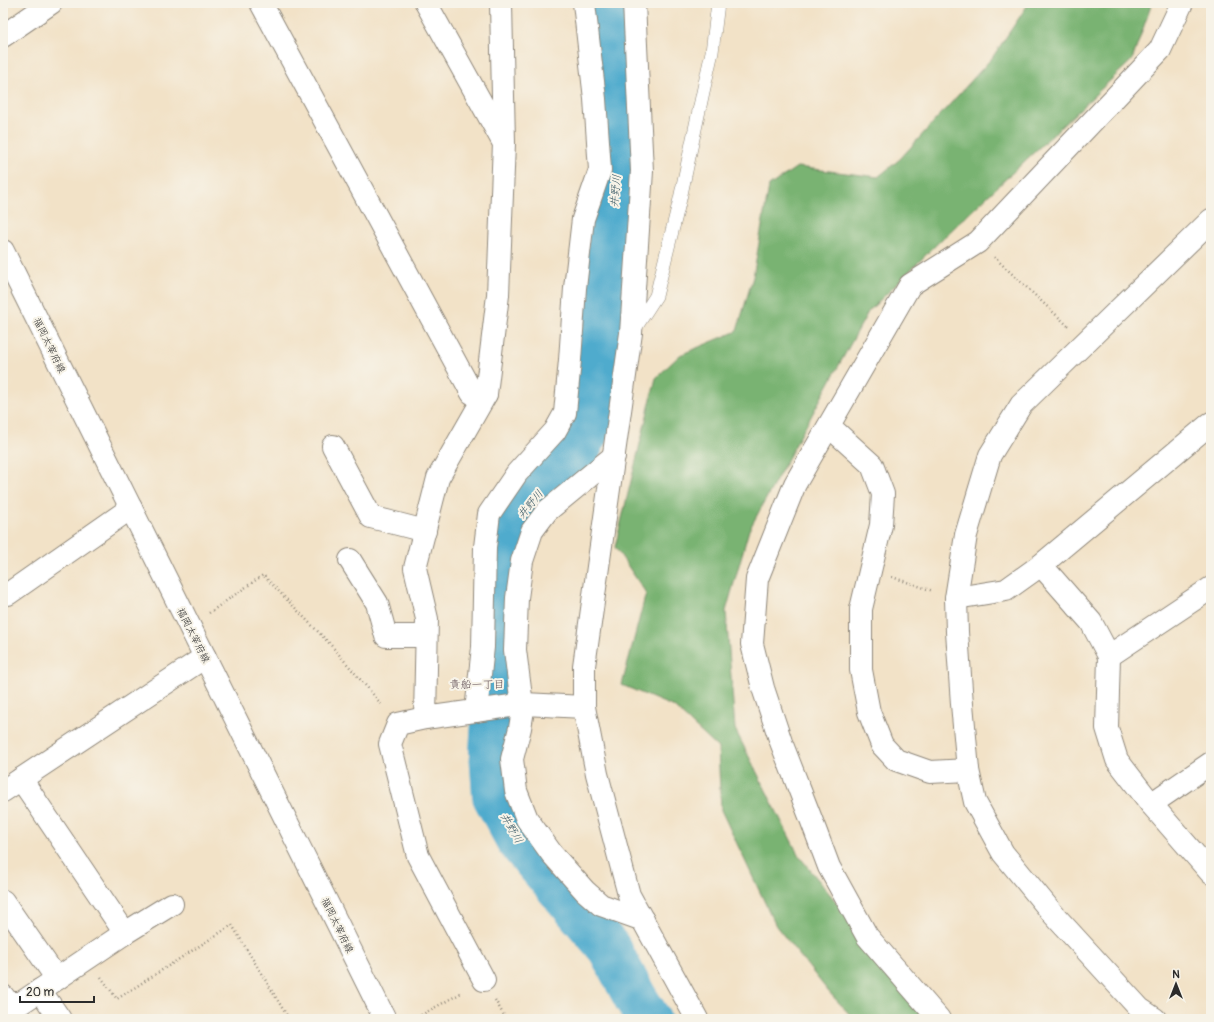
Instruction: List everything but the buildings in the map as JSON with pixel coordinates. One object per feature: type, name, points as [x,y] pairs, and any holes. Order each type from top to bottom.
[{"type":"street","points":[[3,36],[25,10],[51,3]]},
{"type":"street","points":[[261,3],[472,393],[486,394]]},
{"type":"street","points":[[426,3],[504,143]]},
{"type":"street","points":[[425,718],[427,619],[415,568],[438,478],[486,394],[498,295],[504,143],[501,3]]},
{"type":"street","points":[[476,710],[482,647],[485,546],[489,514],[517,473],[555,431],[565,413],[575,288],[583,219],[600,170],[596,100],[584,3]]},
{"type":"street","points":[[634,3],[642,171],[631,333],[584,666],[584,707],[597,774],[629,895],[697,1019]]},
{"type":"street","points":[[939,1019],[867,936],[829,867],[812,819],[781,742],[763,688],[752,644],[757,579],[795,484],[910,285],[978,242],[1160,50],[1182,3]]},
{"type":"street","points":[[1143,1016],[1054,915],[1003,853],[974,802],[968,770],[957,639],[956,598],[966,535],[990,455],[1020,405],[1211,220]]},
{"type":"street","name":"福岡太宰府線","points":[[4,254],[385,1019]]},
{"type":"street","points":[[956,598],[1006,590],[1042,565],[1211,423]]},
{"type":"street","points":[[829,426],[872,465],[883,494],[882,525],[861,609],[860,670],[869,712],[882,745],[896,760],[930,772],[968,770]]},
{"type":"street","points":[[333,446],[371,517],[424,530]]},
{"type":"street","points":[[614,456],[547,511],[532,531],[522,561],[516,598],[515,650],[521,697],[524,704],[520,728],[512,759],[516,791],[527,819],[552,854],[585,891],[601,904],[642,920]]},
{"type":"street","points":[[8,594],[131,508]]},
{"type":"street","points":[[350,560],[378,603],[386,636],[426,636]]},
{"type":"street","points":[[1042,565],[1091,622],[1109,656],[1107,728],[1117,760],[1151,804],[1211,873]]},
{"type":"street","points":[[1109,656],[1211,588]]},
{"type":"street","points":[[3,791],[205,657]]},
{"type":"street","points":[[484,980],[418,856],[390,744],[398,724],[425,718],[524,704],[584,707]]},
{"type":"street","points":[[1151,804],[1211,763]]},
{"type":"street","points":[[21,779],[125,933]]},
{"type":"street","points":[[3,901],[49,985],[60,1019]]},
{"type":"street","points":[[5,1001],[21,1002],[49,985],[125,933],[172,904]]},
{"type":"lane","points":[[631,333],[656,296],[680,199],[712,52],[718,3]]},
{"type":"path","points":[[978,242],[1085,342]]},
{"type":"path","points":[[871,570],[956,598]]},
{"type":"path","points":[[190,627],[264,575],[330,644],[398,724]]},
{"type":"path","points":[[88,958],[116,999],[232,925],[289,1019]]},
{"type":"path","points":[[414,1019],[484,980]]},
{"type":"green space","points":[[1029,3],[1152,3],[1132,60],[941,240],[868,312],[749,530],[726,611],[735,729],[799,856],[931,1019],[854,1019],[828,991],[776,926],[721,810],[718,748],[674,707],[622,685],[646,593],[615,547],[656,378],[680,355],[737,331],[753,277],[769,186],[797,167],[878,177],[900,159],[992,58]]},
{"type":"waterway","name":"井野川","points":[[611,3],[617,168],[593,419],[577,454],[522,510],[509,534],[502,592],[491,751],[494,796],[518,841],[609,948],[635,997],[649,1019]]},
{"type":"district","name":"貴船一丁目","points":[[477,684]]}]
